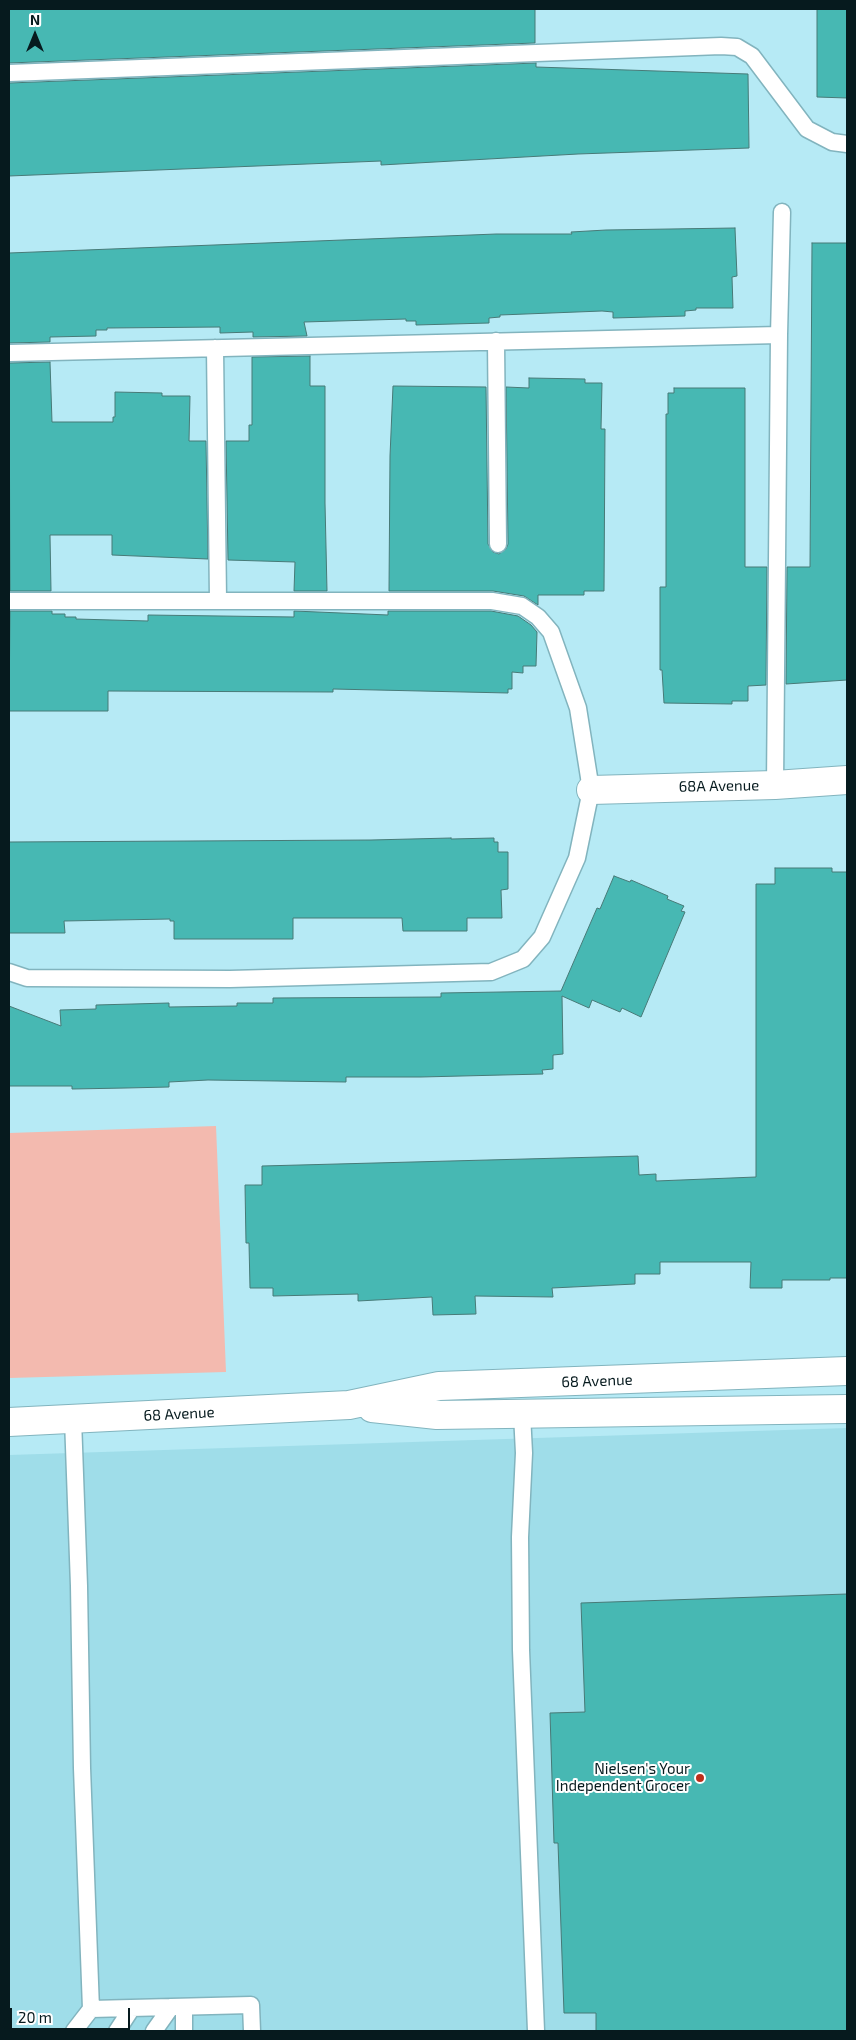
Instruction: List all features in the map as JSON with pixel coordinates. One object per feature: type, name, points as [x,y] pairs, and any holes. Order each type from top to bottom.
[{"type":"street","name":"68A Avenue","points":[[591,790],[775,785],[847,780]]},
{"type":"street","name":"68 Avenue","points":[[349,1406],[440,1386],[847,1371]]},
{"type":"street","name":"68 Avenue","points":[[9,1422],[349,1406],[437,1416],[847,1409]]},
{"type":"lane","points":[[9,73],[729,47],[736,48],[752,56],[807,129],[832,142],[847,144]]},
{"type":"lane","points":[[775,785],[782,212]]},
{"type":"lane","points":[[9,353],[779,335]]},
{"type":"lane","points":[[496,341],[498,544]]},
{"type":"lane","points":[[215,348],[218,600]]},
{"type":"lane","points":[[9,601],[492,601],[522,606],[538,617],[551,632],[578,708],[591,790],[578,858],[542,937],[523,960],[491,972],[210,979],[27,978],[9,972]]},
{"type":"lane","points":[[522,1414],[524,1453],[520,1537],[521,1650],[536,2031]]},
{"type":"lane","points":[[73,1420],[79,1586],[82,1768],[91,2009],[74,2031]]},
{"type":"lane","points":[[91,2009],[251,2005],[252,2031]]},
{"type":"lane","points":[[154,2031],[177,2007]]},
{"type":"lane","points":[[177,2007],[184,2031]]},
{"type":"lane","points":[[117,2031],[132,2008]]},
{"type":"shaded area","points":[[216,1126],[226,1372],[9,1378],[9,1133]]},
{"type":"shaded area","points":[[847,1428],[847,2031],[9,2031],[9,1455]]},
{"type":"building","points":[[9,9],[535,9],[535,43],[9,63]]},
{"type":"building","points":[[817,9],[847,9],[847,98],[817,97]]},
{"type":"building","points":[[536,63],[536,67],[748,74],[749,148],[578,154],[381,165],[381,161],[9,176],[9,83]]},
{"type":"building","points":[[735,228],[737,276],[732,277],[733,308],[696,308],[696,310],[685,311],[685,316],[613,318],[613,312],[602,311],[500,315],[500,317],[489,318],[489,323],[416,325],[416,321],[406,321],[406,319],[304,322],[307,336],[253,337],[253,332],[220,333],[220,327],[107,328],[107,330],[96,330],[96,336],[50,337],[50,342],[9,343],[9,253],[496,234],[572,234],[571,232],[606,230]]},
{"type":"building","points":[[812,243],[847,243],[847,680],[786,684],[787,567],[810,567]]},
{"type":"building","points":[[310,356],[310,386],[325,386],[327,591],[294,591],[295,562],[228,560],[226,441],[249,441],[249,425],[252,425],[252,357]]},
{"type":"building","points":[[50,362],[52,422],[113,422],[113,417],[115,417],[115,392],[162,393],[162,396],[190,396],[189,441],[206,441],[208,559],[112,555],[112,535],[50,535],[51,591],[10,591],[9,363]]},
{"type":"building","points":[[529,378],[585,379],[585,383],[602,383],[601,429],[605,429],[604,591],[584,591],[584,595],[538,595],[538,605],[524,596],[493,591],[389,591],[390,456],[393,386],[486,387],[488,544],[493,552],[499,554],[506,549],[508,544],[506,387],[529,388]]},
{"type":"building","points":[[674,388],[745,388],[745,567],[767,567],[766,685],[748,686],[748,701],[732,701],[732,704],[664,703],[662,670],[660,670],[660,587],[666,587],[666,414],[668,414],[668,393],[674,393]]},
{"type":"building","points":[[10,611],[52,611],[52,614],[65,614],[65,617],[76,617],[76,619],[148,621],[148,615],[294,617],[294,611],[388,615],[388,611],[491,611],[518,616],[537,632],[536,666],[523,666],[523,673],[512,672],[512,689],[508,689],[508,693],[333,689],[333,692],[108,691],[108,711],[9,711]]},
{"type":"building","points":[[494,838],[494,842],[498,842],[498,852],[508,852],[508,889],[501,890],[502,918],[467,918],[467,931],[403,931],[402,918],[293,918],[293,939],[174,939],[174,921],[170,921],[170,919],[64,921],[65,933],[9,933],[9,842]]},
{"type":"building","points":[[775,868],[832,868],[832,872],[847,872],[847,1278],[782,1280],[782,1288],[750,1288],[751,1262],[660,1262],[660,1274],[635,1274],[635,1284],[552,1288],[553,1297],[475,1296],[476,1314],[433,1315],[432,1297],[358,1301],[358,1294],[273,1296],[273,1288],[250,1288],[249,1243],[246,1243],[245,1185],[262,1185],[262,1166],[638,1156],[639,1175],[656,1174],[656,1181],[756,1177],[756,884],[775,884]]},
{"type":"building","points":[[614,876],[630,882],[631,880],[668,896],[667,899],[684,906],[681,911],[685,912],[641,1017],[622,1008],[620,1012],[592,1000],[589,1008],[562,996],[563,1054],[553,1055],[553,1069],[542,1070],[543,1074],[346,1077],[346,1082],[208,1080],[169,1082],[169,1087],[126,1088],[72,1089],[72,1086],[9,1086],[9,1006],[61,1026],[60,1010],[96,1009],[96,1005],[169,1003],[169,1007],[237,1006],[237,1003],[273,1003],[273,998],[441,997],[441,993],[561,991],[597,908],[600,909]]},
{"type":"building","name":"Nielsen's Your Independent Grocer","points":[[847,1594],[847,2031],[596,2031],[596,2013],[564,2013],[558,1843],[554,1843],[550,1713],[585,1712],[581,1603]]},
{"type":"place","name":"Nielsen's Your Independent Grocer","points":[[700,1778]]}]
